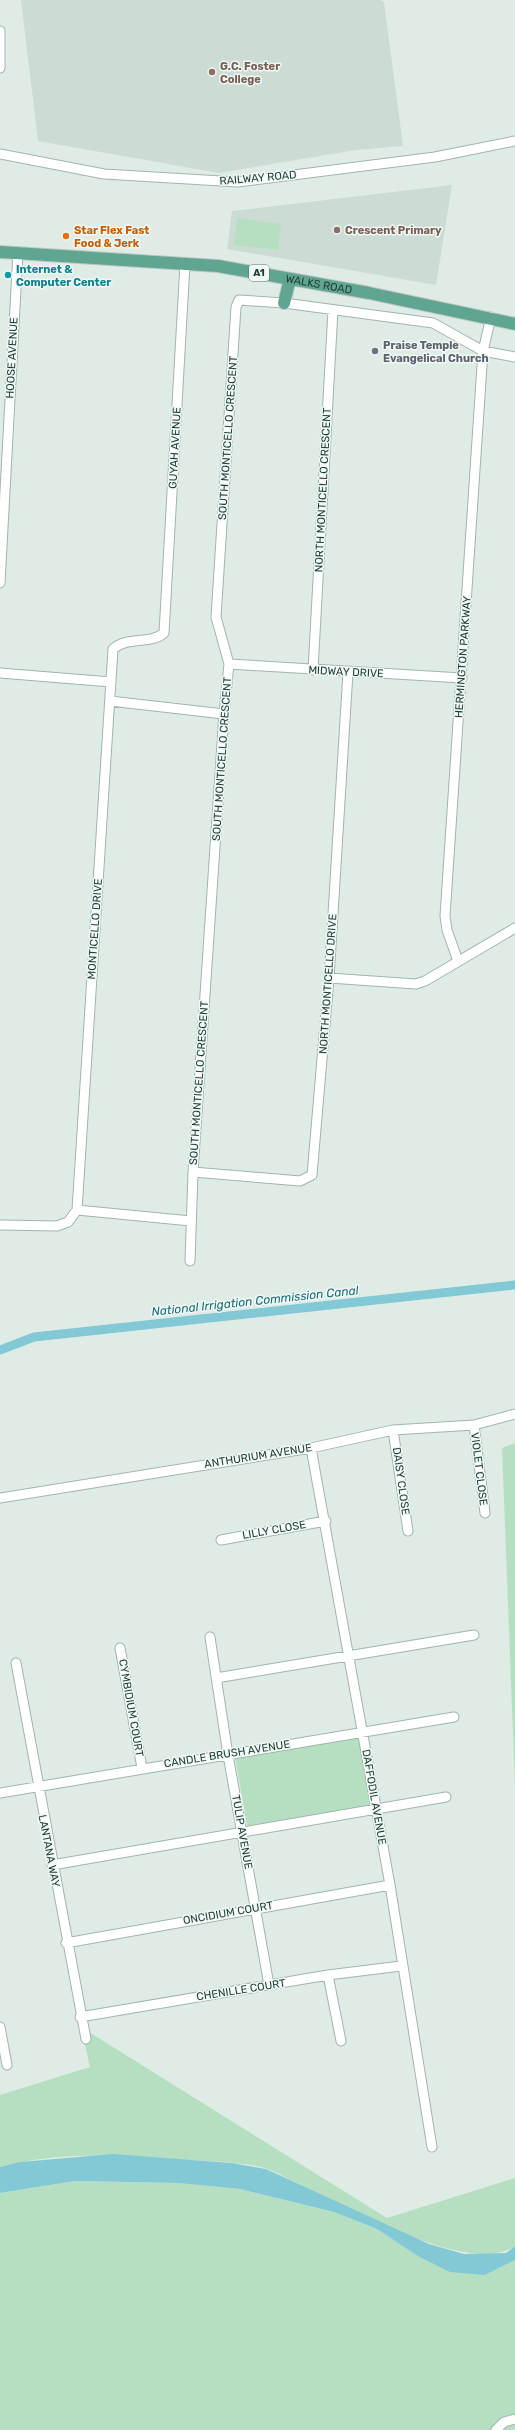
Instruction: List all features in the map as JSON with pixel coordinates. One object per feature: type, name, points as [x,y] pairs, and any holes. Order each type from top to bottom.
[{"type":"main road","name":"WALKS ROAD","points":[[0,252],[218,266],[491,317],[515,324]]},
{"type":"main road","points":[[284,303],[290,279]]},
{"type":"street","points":[[0,31],[0,68]]},
{"type":"street","name":"RAILWAY ROAD","points":[[0,154],[104,174],[231,182],[428,158],[515,141]]},
{"type":"street","name":"HOOSE AVENUE","points":[[0,583],[18,252]]},
{"type":"street","name":"GUYAH AVENUE","points":[[113,648],[120,642],[158,638],[164,633],[185,264]]},
{"type":"street","name":"SOUTH MONTICELLO CRESCENT","points":[[190,1261],[193,1172],[224,714],[229,664],[216,617],[236,307],[239,300],[284,303]]},
{"type":"street","points":[[284,303],[433,323],[483,351],[515,357]]},
{"type":"street","name":"NORTH MONTICELLO CRESCENT","points":[[313,670],[333,310]]},
{"type":"street","name":"HERMINGTON PARKWAY","points":[[458,961],[447,930],[445,916],[483,351],[491,317]]},
{"type":"street","name":"MONTICELLO DRIVE","points":[[77,1210],[113,648]]},
{"type":"street","name":"MIDWAY DRIVE","points":[[229,664],[462,678]]},
{"type":"street","name":"NORTH MONTICELLO DRIVE","points":[[193,1172],[300,1181],[312,1175],[329,978],[348,672]]},
{"type":"street","points":[[0,673],[111,682]]},
{"type":"street","points":[[110,701],[224,714]]},
{"type":"street","points":[[329,978],[416,984],[425,982],[515,928]]},
{"type":"street","points":[[0,1225],[57,1226],[68,1222],[77,1210],[191,1221]]},
{"type":"street","name":"ANTHURIUM AVENUE","points":[[0,1498],[312,1448],[393,1430],[474,1425],[515,1414]]},
{"type":"street","name":"VIOLET CLOSE","points":[[474,1425],[485,1513]]},
{"type":"street","name":"DAISY CLOSE","points":[[393,1430],[408,1531]]},
{"type":"street","name":"DAFFODIL AVENUE","points":[[312,1448],[390,1885],[432,2147]]},
{"type":"street","name":"LILLY CLOSE","points":[[221,1540],[326,1521]]},
{"type":"street","points":[[216,1678],[474,1635]]},
{"type":"street","name":"TULIP AVENUE","points":[[210,1637],[228,1755],[254,1908],[269,1985]]},
{"type":"street","name":"CYMBIDIUM COURT","points":[[120,1648],[142,1768]]},
{"type":"street","name":"LANTANA WAY","points":[[16,1662],[37,1787],[80,2017],[86,2039]]},
{"type":"street","name":"CANDLE BRUSH AVENUE","points":[[0,1793],[142,1768],[454,1717]]},
{"type":"street","points":[[52,1865],[446,1797]]},
{"type":"street","name":"ONCIDIUM COURT","points":[[66,1943],[254,1908],[390,1885]]},
{"type":"street","name":"CHENILLE COURT","points":[[80,2017],[328,1975],[402,1966]]},
{"type":"street","points":[[328,1975],[341,2041]]},
{"type":"street","points":[[0,2027],[7,2065]]},
{"type":"street","points":[[496,2430],[504,2422],[515,2419]]},
{"type":"shaded area","name":"G.C. Foster College","points":[[21,0],[380,0],[384,2],[403,146],[356,150],[219,173],[38,141]]},
{"type":"shaded area","name":"Crescent Primary","points":[[452,185],[436,285],[227,249],[232,211]]},
{"type":"green space","points":[[237,218],[281,224],[278,250],[234,245]]},
{"type":"green space","points":[[515,1443],[515,1787],[502,1448]]},
{"type":"green space","points":[[365,1734],[377,1806],[247,1826],[235,1756]]},
{"type":"green space","points":[[81,2027],[387,2218],[515,2178],[515,2246],[495,2253],[470,2253],[440,2246],[377,2222],[270,2170],[246,2164],[140,2157],[69,2156],[46,2158],[0,2167],[0,2095],[90,2067]]},
{"type":"green space","points":[[75,2181],[179,2183],[240,2189],[334,2212],[377,2229],[416,2255],[485,2275],[515,2260],[515,2430],[0,2430],[0,2193]]},
{"type":"water","points":[[113,2154],[232,2163],[266,2169],[429,2244],[464,2254],[506,2253],[515,2246],[515,2260],[485,2275],[450,2272],[416,2255],[377,2229],[334,2212],[240,2189],[178,2183],[75,2181],[0,2193],[0,2167],[20,2162]]},
{"type":"waterway","name":"National Irrigation Commission Canal","points":[[0,1350],[34,1337],[515,1285]]},
{"type":"place","name":"G.C. Foster College","points":[[212,72]]},
{"type":"place","name":"Crescent Primary","points":[[337,230]]},
{"type":"place","name":"Star Flex Fast Food & Jerk","points":[[66,236]]},
{"type":"place","name":"Internet & Computer Center","points":[[8,275]]},
{"type":"place","name":"Praise Temple Evangelical Church","points":[[375,351]]}]
